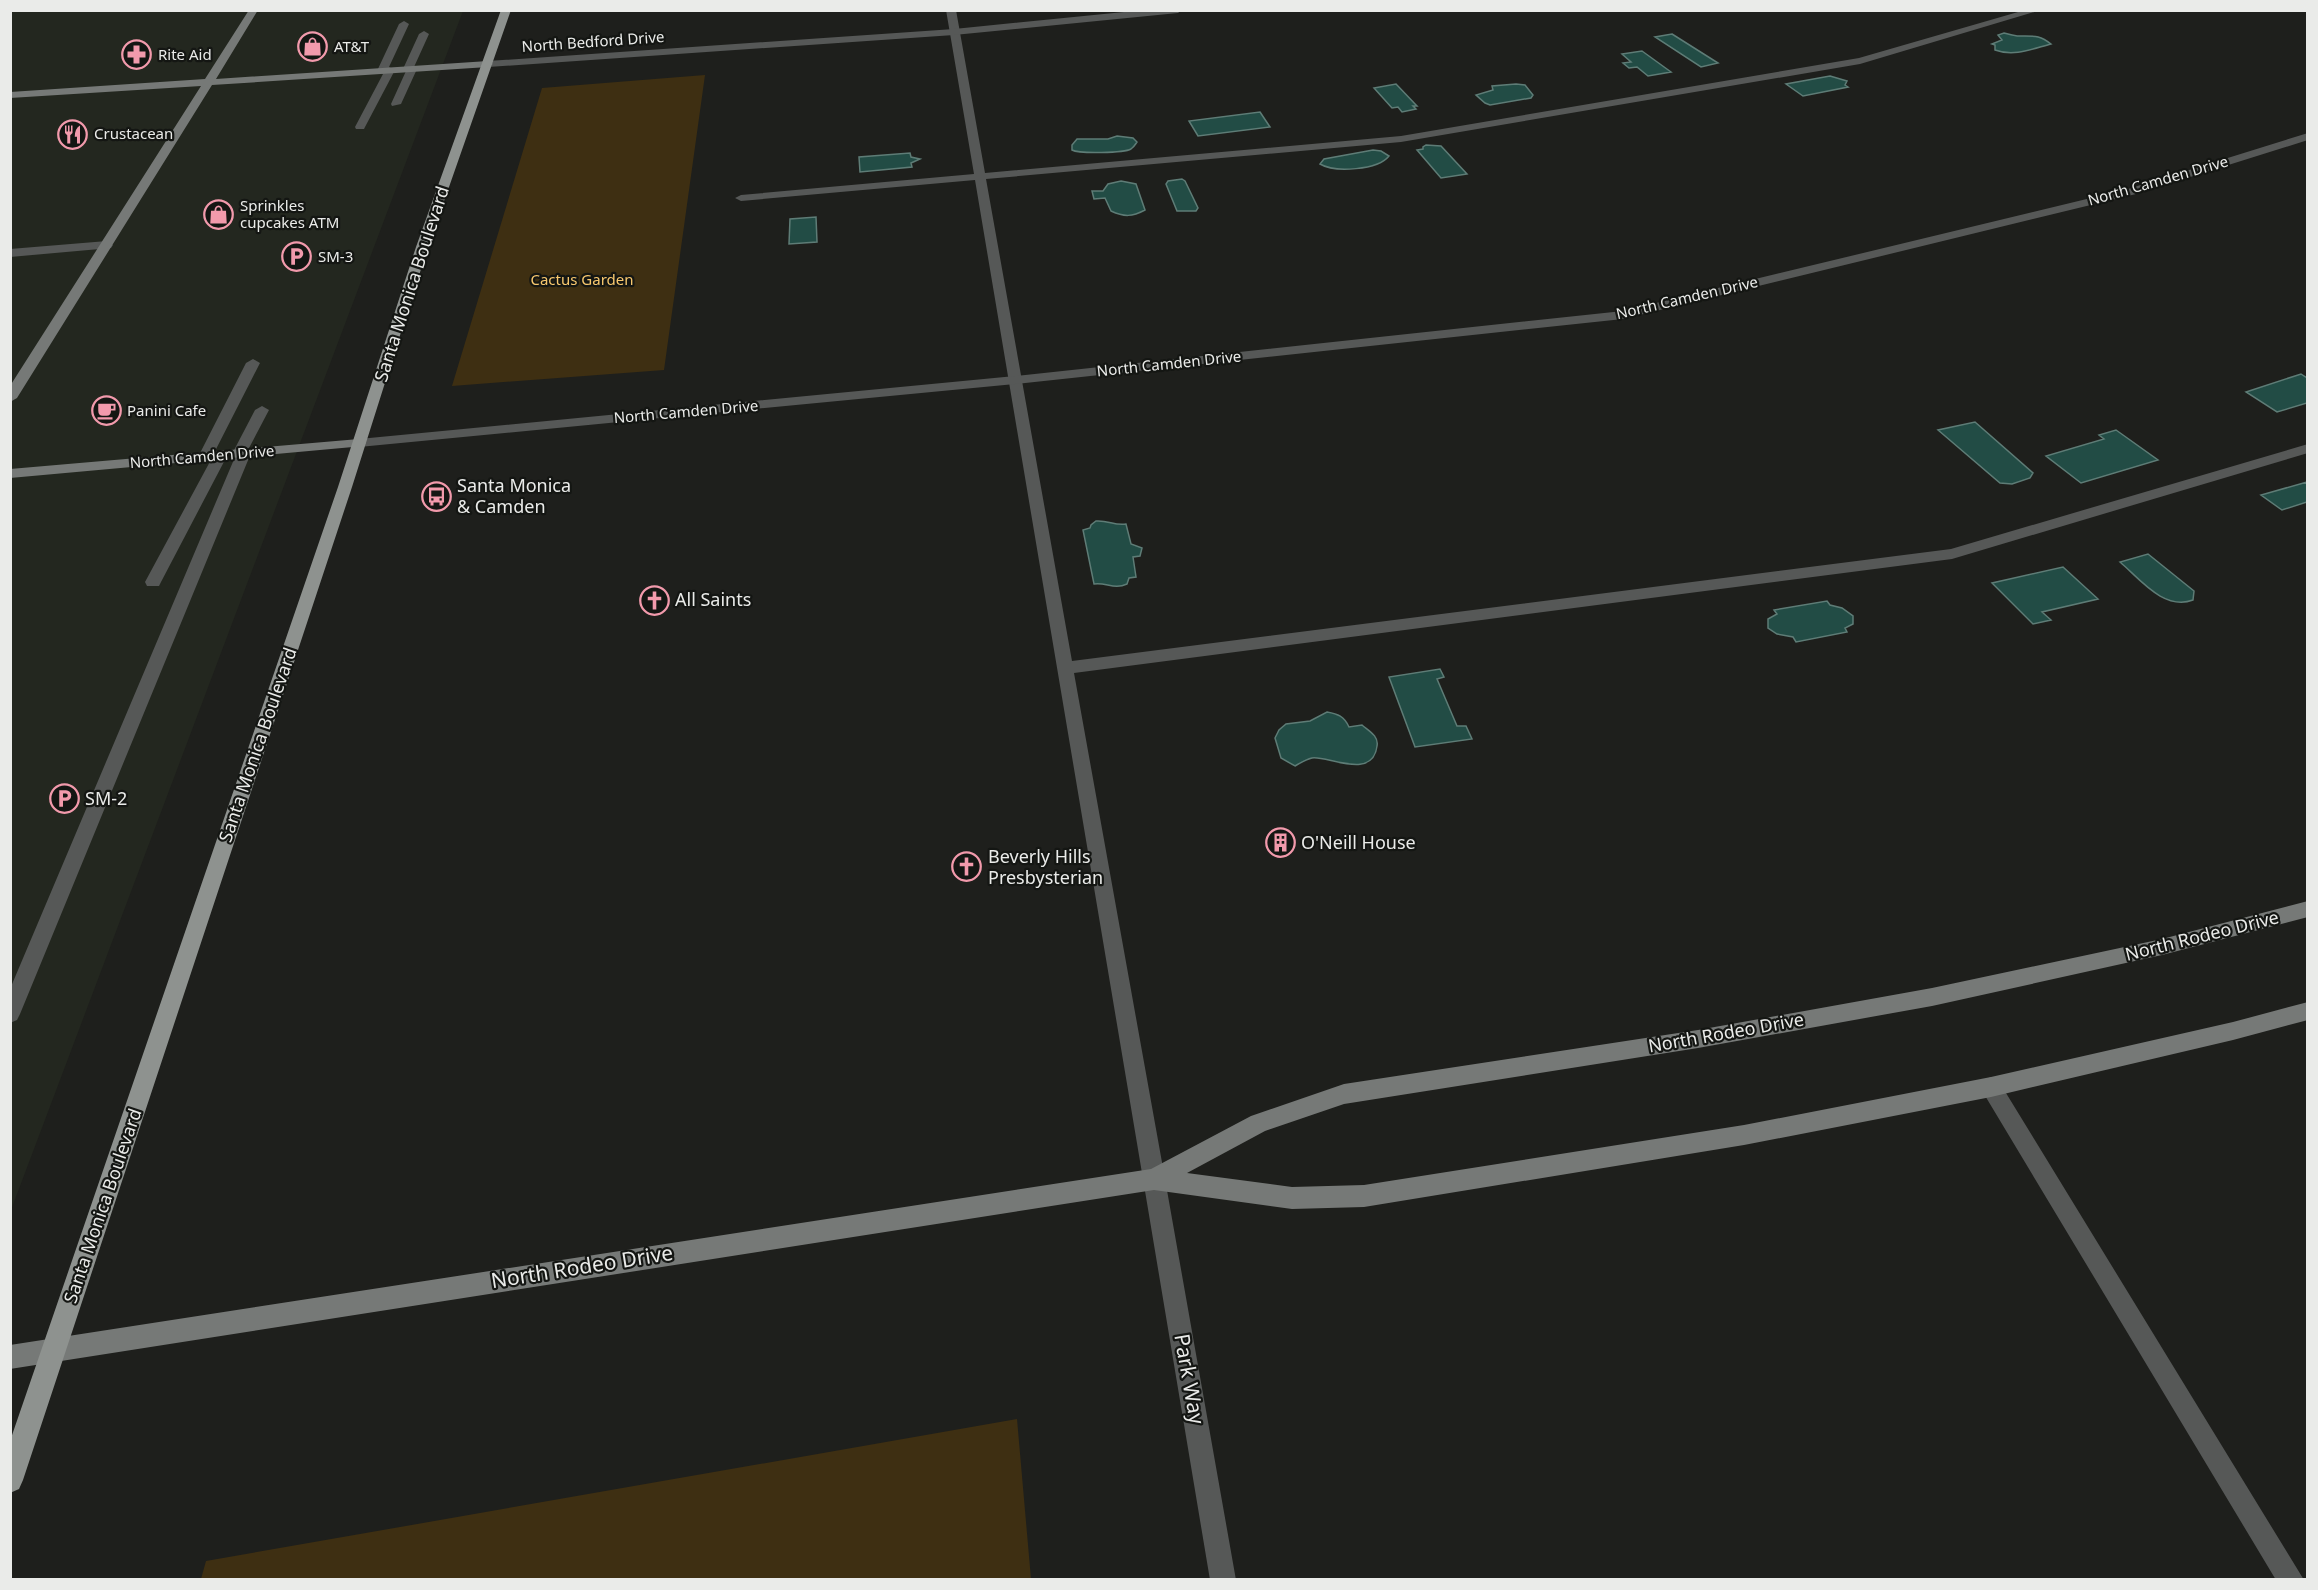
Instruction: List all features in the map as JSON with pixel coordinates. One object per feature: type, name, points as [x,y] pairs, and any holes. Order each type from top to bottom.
[{"type":"main road","name":"Santa Monica Boulevard","points":[[10,1479],[115,1175],[422,247],[506,10]]},
{"type":"street","points":[[10,398],[254,10]]},
{"type":"street","name":"Park Way","points":[[951,10],[1223,1580]]},
{"type":"street","name":"North Bedford Drive","points":[[10,95],[954,32],[1178,10]]},
{"type":"street","points":[[741,198],[1401,139],[1860,61],[2037,10]]},
{"type":"street","points":[[360,127],[404,24]]},
{"type":"street","points":[[396,104],[424,34]]},
{"type":"street","name":"North Camden Drive","points":[[10,474],[1015,380],[1623,315],[2132,192],[2307,136]]},
{"type":"street","points":[[10,253],[107,245]]},
{"type":"street","points":[[153,582],[254,363]]},
{"type":"street","points":[[10,1014],[262,410]]},
{"type":"street","points":[[1065,668],[1952,554],[2307,448]]},
{"type":"street","name":"North Rodeo Drive","points":[[1154,1179],[1260,1123],[1344,1094],[1698,1039],[1920,999],[2162,947],[2307,909]]},
{"type":"street","name":"North Rodeo Drive","points":[[10,1357],[1154,1179],[1292,1198],[1364,1196],[1744,1135],[1991,1087],[2233,1031],[2307,1011]]},
{"type":"street","points":[[1991,1087],[2291,1580]]},
{"type":"shaded area","points":[[11,11],[463,11],[11,1210]]},
{"type":"green space","name":"Cactus Garden","points":[[705,75],[664,370],[452,386],[542,88]]},
{"type":"green space","points":[[1017,1419],[1031,1579],[201,1579],[206,1561]]},
{"type":"water","points":[[2004,33],[2037,37],[2051,44],[2009,53],[1995,50],[1995,45],[1992,44],[2002,40],[1998,35]]},
{"type":"water","points":[[1672,34],[1718,63],[1701,67],[1655,37]]},
{"type":"water","points":[[1642,51],[1671,72],[1648,76],[1637,67],[1629,68],[1623,63],[1631,62],[1622,54]]},
{"type":"water","points":[[1830,76],[1847,81],[1845,85],[1848,87],[1803,96],[1786,84]]},
{"type":"water","points":[[1396,84],[1417,106],[1413,106],[1416,109],[1402,112],[1398,107],[1392,108],[1374,88]]},
{"type":"water","points":[[1525,85],[1533,95],[1531,98],[1490,105],[1476,95],[1493,90],[1492,86]]},
{"type":"water","points":[[1260,112],[1270,127],[1198,136],[1189,121]]},
{"type":"water","points":[[1117,136],[1133,138],[1137,142],[1131,149],[1120,151],[1072,150],[1072,145],[1077,139],[1108,139]]},
{"type":"water","points":[[1426,145],[1441,146],[1467,174],[1441,178],[1417,150],[1423,149]]},
{"type":"water","points":[[1373,150],[1381,151],[1389,156],[1376,164],[1356,169],[1336,169],[1320,164],[1324,159]]},
{"type":"water","points":[[910,153],[911,157],[920,159],[911,163],[912,167],[860,172],[859,157]]},
{"type":"water","points":[[1182,179],[1198,208],[1196,211],[1177,211],[1166,184],[1168,181]]},
{"type":"water","points":[[1121,181],[1136,184],[1145,210],[1132,215],[1120,214],[1111,211],[1105,198],[1094,199],[1092,191],[1103,191],[1108,184]]},
{"type":"water","points":[[816,217],[817,242],[789,244],[790,219]]},
{"type":"water","points":[[2301,374],[2307,378],[2307,403],[2277,412],[2246,392]]},
{"type":"water","points":[[1975,422],[2033,473],[2030,478],[2012,484],[2000,483],[1938,430]]},
{"type":"water","points":[[2116,430],[2158,460],[2081,483],[2046,456],[2104,439],[2099,435]]},
{"type":"water","points":[[2307,482],[2307,502],[2282,510],[2261,495]]},
{"type":"water","points":[[1096,521],[1126,524],[1131,544],[1142,548],[1140,556],[1133,557],[1136,577],[1129,578],[1127,584],[1118,586],[1094,584],[1083,530],[1090,528]]},
{"type":"water","points":[[2148,554],[2194,591],[2193,600],[2182,602],[2162,597],[2153,592],[2120,562]]},
{"type":"water","points":[[2063,567],[2098,599],[2042,612],[2051,620],[2033,624],[1992,583]]},
{"type":"water","points":[[1827,601],[1830,605],[1842,608],[1853,616],[1853,624],[1845,628],[1847,632],[1796,642],[1793,637],[1777,634],[1768,628],[1768,619],[1777,614],[1774,610]]},
{"type":"water","points":[[1440,669],[1444,677],[1437,679],[1457,726],[1466,726],[1472,739],[1415,747],[1389,677]]},
{"type":"water","points":[[1327,712],[1340,716],[1349,727],[1362,725],[1373,734],[1377,742],[1374,756],[1367,762],[1358,764],[1312,758],[1295,766],[1281,758],[1275,738],[1279,730],[1286,724],[1310,721]]},
{"type":"place","name":"AT&T","points":[[313,47]]},
{"type":"place","name":"Rite Aid","points":[[137,55]]},
{"type":"place","name":"Crustacean","points":[[73,134]]},
{"type":"place","name":"Sprinkles cupcakes ATM","points":[[219,215]]},
{"type":"place","name":"SM-3","points":[[297,257]]},
{"type":"place","name":"Panini Cafe","points":[[106,411]]},
{"type":"place","name":"Santa Monica & Camden","points":[[436,496]]},
{"type":"place","name":"All Saints","points":[[654,600]]},
{"type":"place","name":"SM-2","points":[[64,799]]},
{"type":"place","name":"O'Neill House","points":[[1280,843]]},
{"type":"place","name":"Beverly Hills Presbysterian","points":[[967,867]]}]
